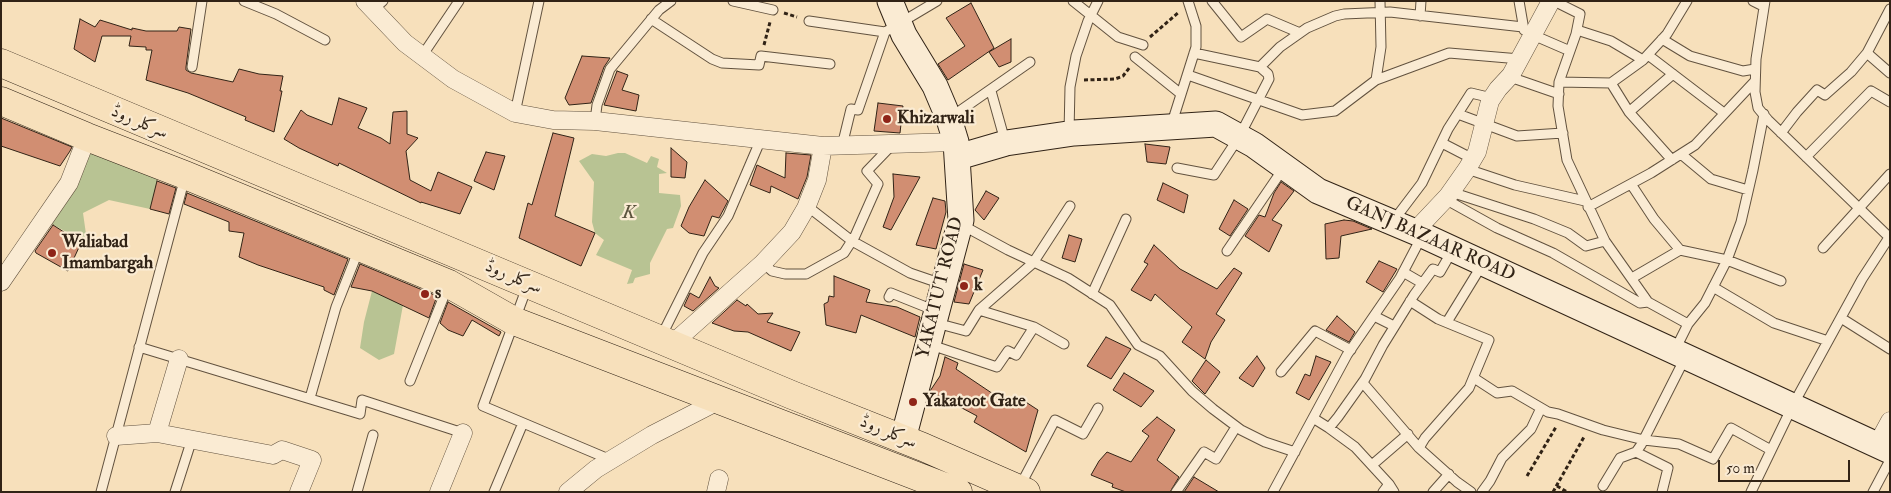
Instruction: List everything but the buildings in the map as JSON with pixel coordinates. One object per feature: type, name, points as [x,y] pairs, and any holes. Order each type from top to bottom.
[{"type":"main road","name":"سرکلر روڈ","points":[[1,63],[1022,490]]},
{"type":"main road","points":[[1,101],[449,284],[514,321],[720,400],[919,484],[958,492]]},
{"type":"main road","points":[[87,137],[100,106]]},
{"type":"main road","points":[[720,400],[757,380]]},
{"type":"main road","points":[[913,443],[919,484]]},
{"type":"street","points":[[1410,230],[1448,196],[1470,164],[1477,152],[1492,98],[1510,77],[1526,41],[1553,1]]},
{"type":"street","points":[[373,4],[405,43],[453,79],[515,113],[553,120],[595,121],[823,146],[893,144],[957,149]]},
{"type":"street","name":"YAKATUT ROAD","points":[[891,19],[904,35],[936,86],[949,118],[957,149],[960,223],[933,326],[913,443]]},
{"type":"street","name":"GANJ BAZAAR ROAD","points":[[957,149],[1070,133],[1216,124],[1254,146],[1318,192],[1454,249],[1793,405],[1885,452]]},
{"type":"street","points":[[1,282],[68,183],[87,137]]},
{"type":"street","points":[[666,342],[763,263],[792,232],[807,206],[817,180],[823,146]]},
{"type":"street","points":[[157,432],[179,359]]},
{"type":"street","points":[[568,492],[596,468],[652,435],[720,400]]},
{"type":"street","points":[[1885,452],[1890,421]]},
{"type":"street","points":[[116,436],[157,432],[273,455],[282,450],[312,460],[299,492]]},
{"type":"street","points":[[439,492],[463,434]]},
{"type":"lane","points":[[192,68],[202,1]]},
{"type":"lane","points":[[422,56],[459,1]]},
{"type":"lane","points":[[515,113],[539,1]]},
{"type":"lane","points":[[595,121],[597,106],[610,69],[671,1]]},
{"type":"lane","points":[[733,1],[773,10]]},
{"type":"lane","points":[[809,20],[891,19],[938,1]]},
{"type":"lane","points":[[1073,1],[1118,37],[1142,46]]},
{"type":"lane","points":[[1070,133],[1072,79],[1079,46],[1098,1]]},
{"type":"lane","points":[[1212,1],[1241,37],[1267,19],[1300,33]]},
{"type":"lane","points":[[1376,80],[1381,47],[1380,1]]},
{"type":"lane","points":[[1420,16],[1421,1]]},
{"type":"lane","points":[[1519,1],[1526,41]]},
{"type":"lane","points":[[1553,1],[1580,14],[1577,30],[1559,82],[1558,106],[1567,160],[1605,241],[1648,302],[1688,324]]},
{"type":"lane","points":[[1559,82],[1611,83],[1646,58],[1676,21],[1687,1]]},
{"type":"lane","points":[[1751,492],[1793,405],[1862,279],[1886,251],[1889,236],[1781,133],[1758,108],[1755,92],[1755,69],[1764,4],[1753,1]]},
{"type":"lane","points":[[250,2],[325,40]]},
{"type":"lane","points":[[1171,126],[1194,53],[1196,26],[1192,2]]},
{"type":"lane","points":[[1781,133],[1817,90],[1825,95],[1851,72],[1866,53],[1890,9]]},
{"type":"lane","points":[[1260,67],[1280,47],[1321,21],[1335,16],[1380,12],[1420,16],[1570,51]]},
{"type":"lane","points":[[842,146],[851,109],[858,110],[891,19]]},
{"type":"lane","points":[[652,20],[694,48],[722,63],[759,65],[761,56],[830,64]]},
{"type":"lane","points":[[1577,30],[1611,41],[1646,58],[1673,74],[1724,114]]},
{"type":"lane","points":[[1662,39],[1690,56],[1744,71],[1755,69]]},
{"type":"lane","points":[[1188,75],[1302,115],[1335,111],[1376,80],[1449,53],[1526,41]]},
{"type":"lane","points":[[1177,168],[1214,176],[1239,137],[1269,78],[1268,74],[1260,67],[1194,53]]},
{"type":"lane","points":[[1866,53],[1890,73]]},
{"type":"lane","points":[[1135,57],[1181,94]]},
{"type":"lane","points":[[949,118],[991,91],[1030,62]]},
{"type":"lane","points":[[1629,112],[1673,74]]},
{"type":"lane","points":[[1510,77],[1559,94]]},
{"type":"lane","points":[[1442,143],[1470,164],[1515,185],[1586,204],[1631,184],[1695,145],[1755,80]]},
{"type":"lane","points":[[1611,83],[1629,112],[1672,160]]},
{"type":"lane","points":[[991,91],[1006,143]]},
{"type":"lane","points":[[1806,156],[1871,91],[1890,102]]},
{"type":"lane","points":[[1273,492],[1351,350],[1403,272],[1410,230],[1422,182],[1458,114],[1471,93],[1492,98]]},
{"type":"lane","points":[[1458,114],[1518,136],[1562,133]]},
{"type":"lane","points":[[1603,486],[1620,458],[1636,452],[1644,440],[1680,353],[1688,324],[1705,303],[1727,260],[1740,222],[1764,114]]},
{"type":"lane","points":[[666,342],[703,253],[728,216],[760,140]]},
{"type":"lane","points":[[763,263],[772,271],[778,273],[806,274],[844,253],[852,241],[878,184],[868,172],[893,144]]},
{"type":"lane","points":[[1681,154],[1711,179],[1748,190]]},
{"type":"lane","points":[[1226,251],[1284,168]]},
{"type":"lane","points":[[1823,248],[1890,174]]},
{"type":"lane","points":[[101,492],[186,175]]},
{"type":"lane","points":[[1631,184],[1654,219],[1680,250],[1727,260],[1781,281]]},
{"type":"lane","points":[[1448,196],[1534,219],[1568,233],[1586,246],[1605,241]]},
{"type":"lane","points":[[1448,196],[1497,228],[1553,254],[1640,303],[1648,302]]},
{"type":"lane","points":[[807,206],[852,241],[910,273],[944,284]]},
{"type":"lane","points":[[933,326],[966,331],[979,310],[1033,263],[1070,206]]},
{"type":"lane","points":[[1092,294],[1126,219]]},
{"type":"lane","points":[[960,223],[1033,263],[1068,278],[1110,305],[1138,345],[1160,356],[1192,391],[1236,427],[1265,442],[1295,452]]},
{"type":"lane","points":[[310,398],[336,307],[360,248]]},
{"type":"lane","points":[[1329,428],[1363,382],[1394,326],[1422,283],[1433,269],[1440,272],[1454,249]]},
{"type":"lane","points":[[1632,278],[1680,250]]},
{"type":"lane","points":[[1447,322],[1484,263]]},
{"type":"lane","points":[[1403,272],[1422,283]]},
{"type":"lane","points":[[410,381],[449,284]]},
{"type":"lane","points":[[528,284],[483,406],[611,460]]},
{"type":"lane","points":[[1714,287],[1774,323],[1828,341]]},
{"type":"lane","points":[[889,297],[891,293],[933,326],[997,367],[1008,351],[1016,355],[1034,327]]},
{"type":"lane","points":[[1410,301],[1447,322],[1489,340],[1469,388],[1425,438],[1419,448]]},
{"type":"lane","points":[[979,310],[1034,327],[1064,344]]},
{"type":"lane","points":[[1374,316],[1394,326]]},
{"type":"lane","points":[[1841,318],[1890,349]]},
{"type":"lane","points":[[1281,372],[1315,331],[1351,350]]},
{"type":"lane","points":[[139,347],[360,414],[362,400],[463,434]]},
{"type":"lane","points":[[1474,378],[1497,393],[1512,392],[1548,412],[1562,415],[1603,430],[1644,440],[1679,444],[1713,458],[1731,428],[1771,450]]},
{"type":"lane","points":[[1363,382],[1419,448],[1470,492]]},
{"type":"lane","points":[[1022,490],[1055,420],[1083,434],[1098,408]]},
{"type":"lane","points":[[1482,492],[1502,458],[1531,429],[1541,408]]},
{"type":"lane","points":[[1313,418],[1355,446],[1389,489]]},
{"type":"lane","points":[[494,492],[523,423]]},
{"type":"lane","points":[[1176,492],[1204,452],[1216,458],[1236,427]]},
{"type":"lane","points":[[1372,466],[1408,434]]},
{"type":"lane","points":[[357,492],[373,435]]},
{"type":"lane","points":[[175,492],[192,439]]},
{"type":"lane","points":[[1636,452],[1668,468],[1662,492]]},
{"type":"lane","points":[[1873,492],[1885,452]]},
{"type":"lane","points":[[1433,492],[1449,474]]},
{"type":"path","points":[[761,56],[773,10],[809,20]]},
{"type":"path","points":[[1527,476],[1562,415]]},
{"type":"path","points":[[1553,492],[1591,425]]},
{"type":"path","points":[[1557,486],[1568,492]]},
{"type":"green space","points":[[94,145],[159,173],[150,209],[109,200],[83,213],[88,248],[52,224],[75,187]]},
{"type":"green space","name":"K","points":[[625,153],[647,163],[651,156],[659,159],[657,167],[667,173],[659,174],[659,193],[680,195],[681,206],[673,228],[667,229],[650,263],[650,274],[635,278],[633,283],[627,284],[632,270],[596,255],[604,240],[595,233],[592,222],[594,182],[579,161],[592,154],[606,156]]},
{"type":"green space","points":[[372,291],[403,305],[394,354],[379,360],[360,348]]},
{"type":"place","name":"Khizarwali","points":[[887,119]]},
{"type":"place","name":"Waliabad Imambargah","points":[[52,253]]},
{"type":"place","name":"k","points":[[964,286]]},
{"type":"place","name":"s","points":[[425,294]]},
{"type":"place","name":"Yakatoot Gate","points":[[913,402]]}]
